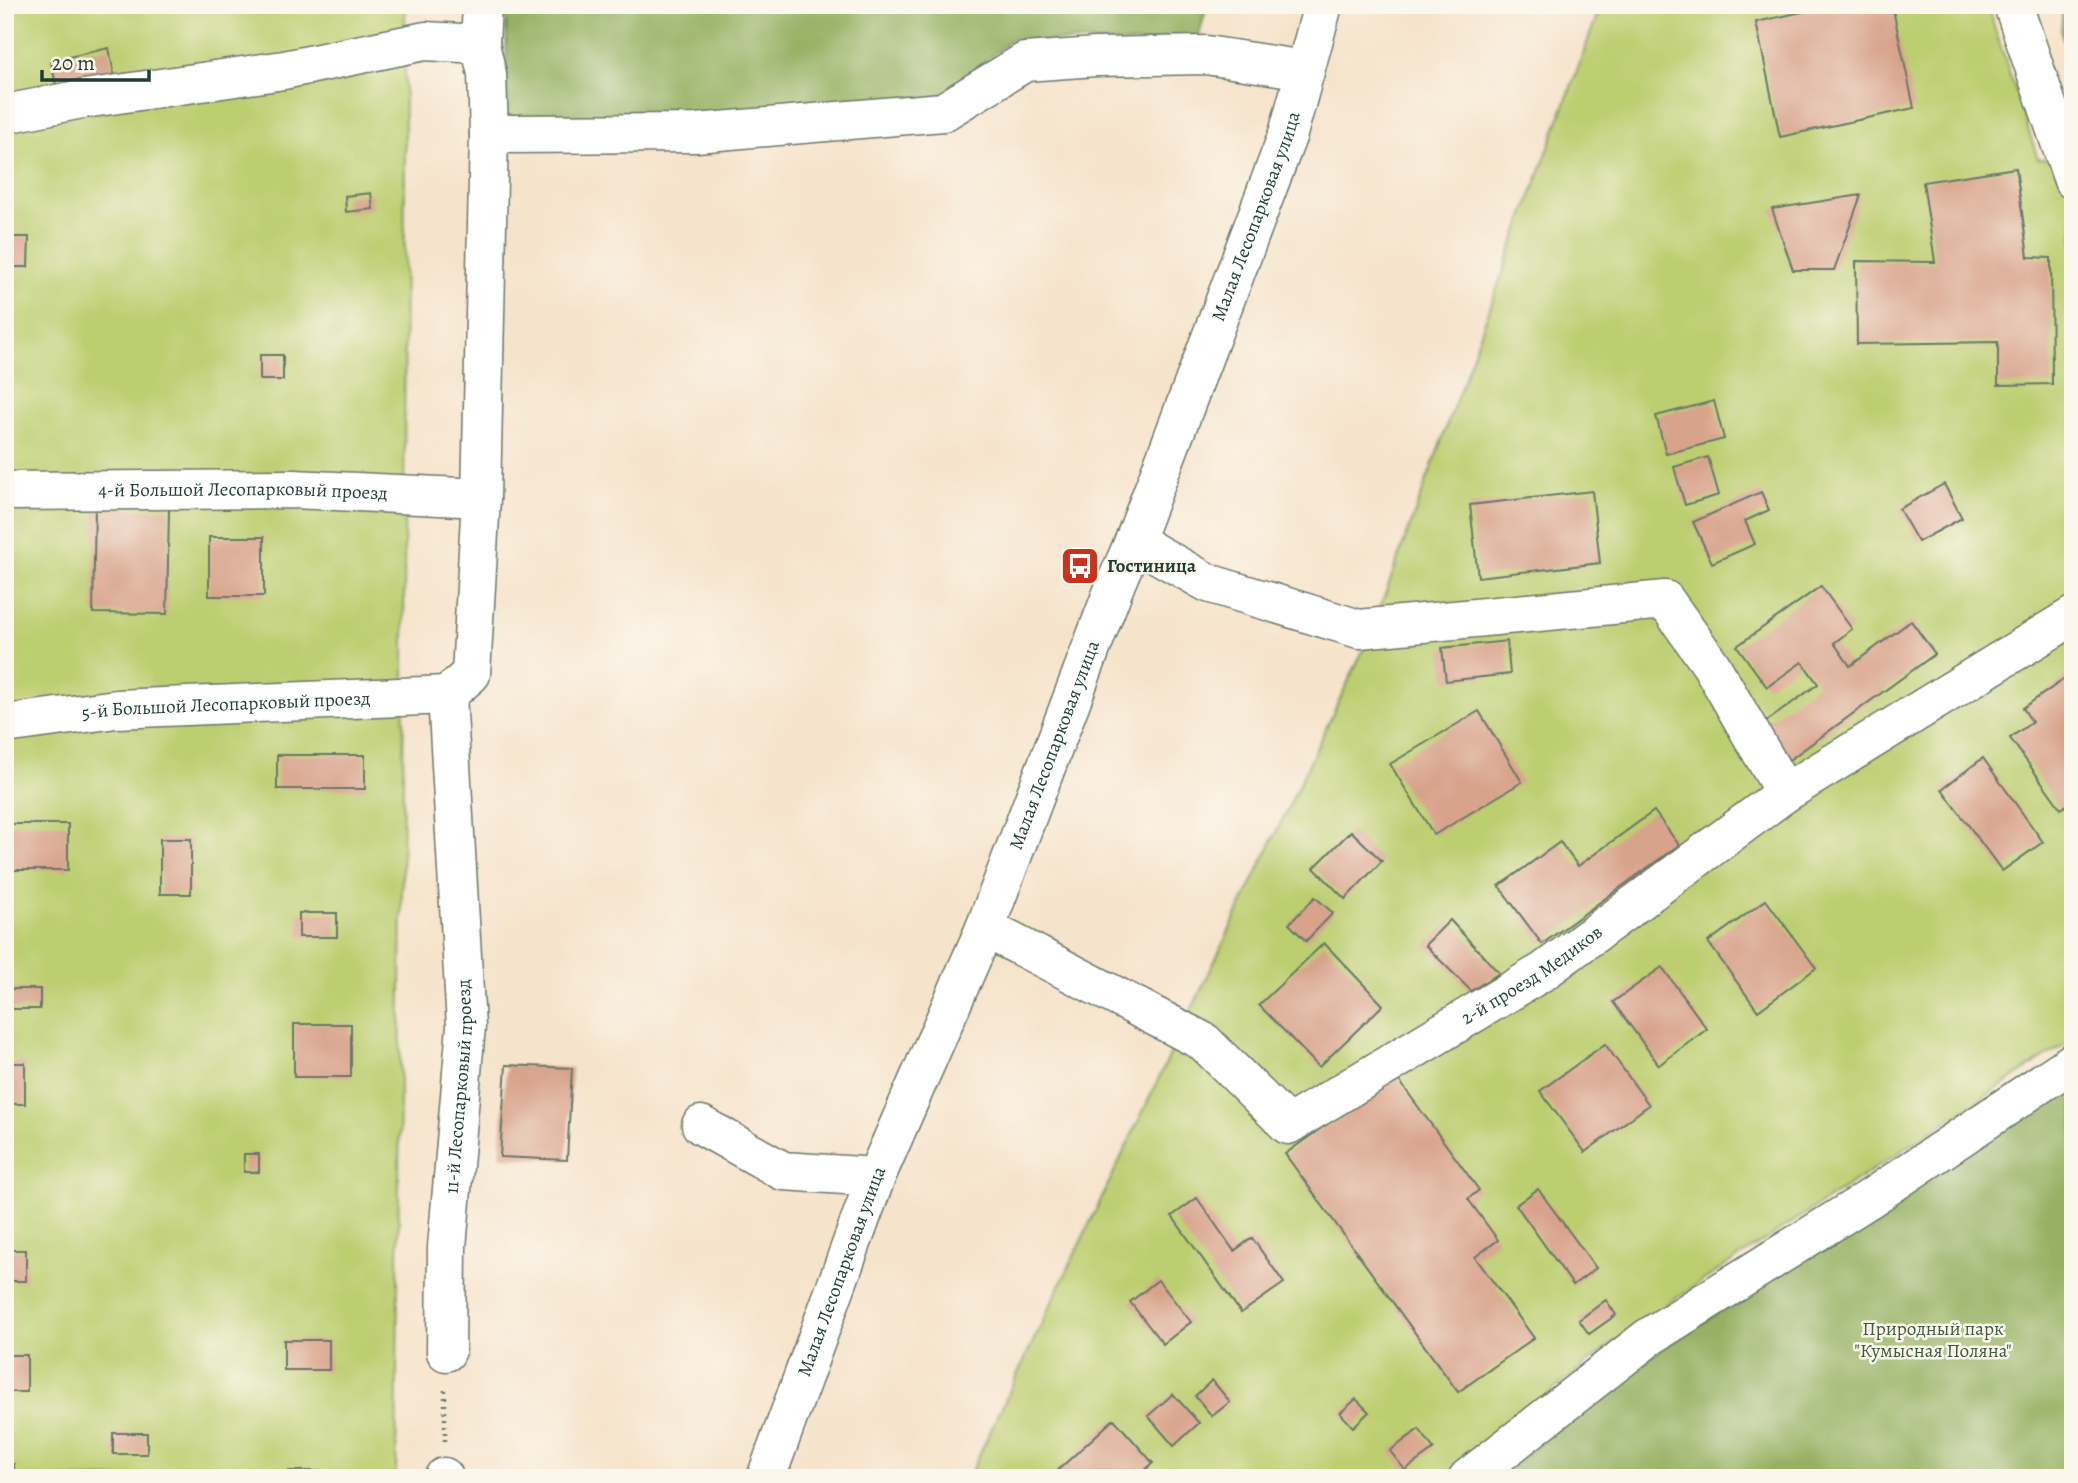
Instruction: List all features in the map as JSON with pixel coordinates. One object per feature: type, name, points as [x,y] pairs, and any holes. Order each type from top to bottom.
[{"type":"street","points":[[447,695],[471,674],[481,498],[489,134],[487,74],[480,44],[482,5]]},
{"type":"street","name":"Малая Лесопарковая улица","points":[[766,1478],[876,1177],[985,928],[1134,541],[1287,134],[1323,5]]},
{"type":"street","points":[[2013,5],[2073,180]]},
{"type":"street","points":[[5,114],[77,100],[284,70],[425,41],[480,44]]},
{"type":"street","points":[[489,134],[696,133],[943,112],[1025,62],[1037,61],[1206,55],[1305,70]]},
{"type":"street","name":"4-й Большой Лесопарковый проезд","points":[[5,491],[294,489],[481,498]]},
{"type":"street","points":[[1134,541],[1208,583],[1359,629],[1665,600],[1712,665],[1785,793]]},
{"type":"street","name":"2-й проезд Медиков","points":[[985,928],[1204,1042],[1287,1125],[1544,971],[1785,793],[2073,616]]},
{"type":"street","name":"5-й Большой Лесопарковый проезд","points":[[5,724],[116,709],[447,695]]},
{"type":"street","name":"11-й Лесопарковый проезд","points":[[446,1352],[447,1247],[466,1027],[447,695]]},
{"type":"street","points":[[1468,1478],[1649,1336],[1869,1199],[2073,1062]]},
{"type":"street","points":[[701,1125],[783,1171],[876,1177]]},
{"type":"path","points":[[444,1477],[446,1352]]},
{"type":"green space","points":[[5,5],[405,5],[404,690],[396,1478],[5,1478]]},
{"type":"green space","points":[[506,5],[1207,5],[1199,36],[1144,43],[1011,40],[938,99],[694,118],[507,121]]},
{"type":"green space","points":[[1601,5],[1987,5],[2038,159],[2073,158],[2073,1039],[1638,1323],[1442,1478],[968,1478],[1369,638]]},
{"type":"green space","points":[[2063,5],[2073,5],[2073,60],[2061,33]]},
{"type":"green space","name":"Природный парк \"Кумысная Поляна\"","points":[[2073,1084],[2073,1478],[1495,1478],[1659,1351]]},
{"type":"building","points":[[1834,5],[1892,5],[1914,108],[1780,137],[1756,22]]},
{"type":"building","points":[[109,48],[115,79],[57,90],[51,61]]},
{"type":"building","points":[[2016,168],[2028,257],[2051,258],[2052,384],[1998,385],[1998,342],[1857,344],[1856,261],[1935,262],[1923,182]]},
{"type":"building","points":[[371,193],[373,209],[346,212],[345,196]]},
{"type":"building","points":[[1861,195],[1834,270],[1793,270],[1772,209]]},
{"type":"building","points":[[5,237],[29,237],[28,267],[5,267]]},
{"type":"building","points":[[260,355],[283,355],[283,380],[260,380]]},
{"type":"building","points":[[1714,401],[1724,439],[1666,454],[1656,416]]},
{"type":"building","points":[[1708,457],[1719,495],[1685,505],[1674,467]]},
{"type":"building","points":[[1944,484],[1962,518],[1918,542],[1899,509]]},
{"type":"building","points":[[1592,491],[1600,563],[1478,577],[1470,505]]},
{"type":"building","points":[[1761,492],[1769,510],[1745,521],[1755,544],[1712,563],[1693,522]]},
{"type":"building","points":[[95,508],[169,509],[167,614],[93,613]]},
{"type":"building","points":[[209,537],[264,537],[264,596],[209,596]]},
{"type":"building","points":[[1821,586],[1852,629],[1834,643],[1850,666],[1911,621],[1935,654],[1789,760],[1763,724],[1818,684],[1802,662],[1767,687],[1737,646]]},
{"type":"building","points":[[1507,641],[1510,674],[1446,681],[1442,648]]},
{"type":"building","points":[[2073,673],[2073,801],[2061,809],[2010,738],[2032,722],[2023,708]]},
{"type":"building","points":[[1479,711],[1522,782],[1434,835],[1390,764]]},
{"type":"building","points":[[277,755],[365,755],[365,789],[277,789]]},
{"type":"building","points":[[1983,758],[2043,842],[2002,871],[1942,789]]},
{"type":"building","points":[[1654,811],[1679,845],[1542,944],[1499,886],[1560,842],[1578,866]]},
{"type":"building","points":[[5,824],[68,824],[68,870],[5,870]]},
{"type":"building","points":[[1351,831],[1382,861],[1345,899],[1314,868]]},
{"type":"building","points":[[160,839],[191,839],[191,894],[160,894]]},
{"type":"building","points":[[1315,897],[1333,913],[1306,941],[1289,924]]},
{"type":"building","points":[[1766,900],[1816,968],[1758,1011],[1708,942]]},
{"type":"building","points":[[299,913],[337,913],[337,937],[299,937]]},
{"type":"building","points":[[1450,920],[1499,973],[1471,991],[1425,945]]},
{"type":"building","points":[[1324,943],[1383,1005],[1319,1067],[1259,1005]]},
{"type":"building","points":[[1662,967],[1707,1029],[1659,1065],[1613,1002]]},
{"type":"building","points":[[5,989],[40,989],[40,1009],[5,1009]]},
{"type":"building","points":[[294,1024],[351,1024],[351,1077],[294,1077]]},
{"type":"building","points":[[1605,1044],[1649,1105],[1585,1152],[1540,1091]]},
{"type":"building","points":[[5,1063],[25,1063],[25,1104],[5,1104]]},
{"type":"building","points":[[506,1065],[572,1068],[567,1160],[500,1157]]},
{"type":"building","points":[[1395,1075],[1479,1190],[1468,1199],[1498,1240],[1475,1257],[1534,1338],[1458,1392],[1285,1154]]},
{"type":"building","points":[[244,1154],[259,1154],[259,1172],[244,1172]]},
{"type":"building","points":[[1538,1189],[1596,1268],[1573,1285],[1516,1205]]},
{"type":"building","points":[[1197,1198],[1234,1251],[1252,1238],[1284,1283],[1241,1313],[1172,1216]]},
{"type":"building","points":[[5,1250],[26,1250],[26,1281],[5,1281]]},
{"type":"building","points":[[1158,1280],[1191,1322],[1163,1344],[1130,1302]]},
{"type":"building","points":[[1606,1300],[1616,1315],[1589,1334],[1579,1320]]},
{"type":"building","points":[[284,1340],[329,1340],[329,1370],[284,1370]]},
{"type":"building","points":[[5,1355],[27,1355],[27,1392],[5,1392]]},
{"type":"building","points":[[1212,1380],[1230,1402],[1212,1416],[1195,1396]]},
{"type":"building","points":[[1173,1394],[1199,1423],[1174,1446],[1148,1416]]},
{"type":"building","points":[[1356,1399],[1369,1412],[1353,1427],[1340,1413]]},
{"type":"building","points":[[1114,1419],[1153,1463],[1136,1478],[1065,1478],[1058,1470]]},
{"type":"building","points":[[1419,1429],[1434,1449],[1405,1470],[1390,1451]]},
{"type":"building","points":[[113,1433],[147,1433],[147,1454],[113,1454]]},
{"type":"building","points":[[5,1464],[14,1464],[14,1478],[5,1478]]},
{"type":"building","points":[[289,1471],[321,1471],[321,1478],[289,1478]]},
{"type":"place","name":"Гостиница","points":[[1080,566]]}]
